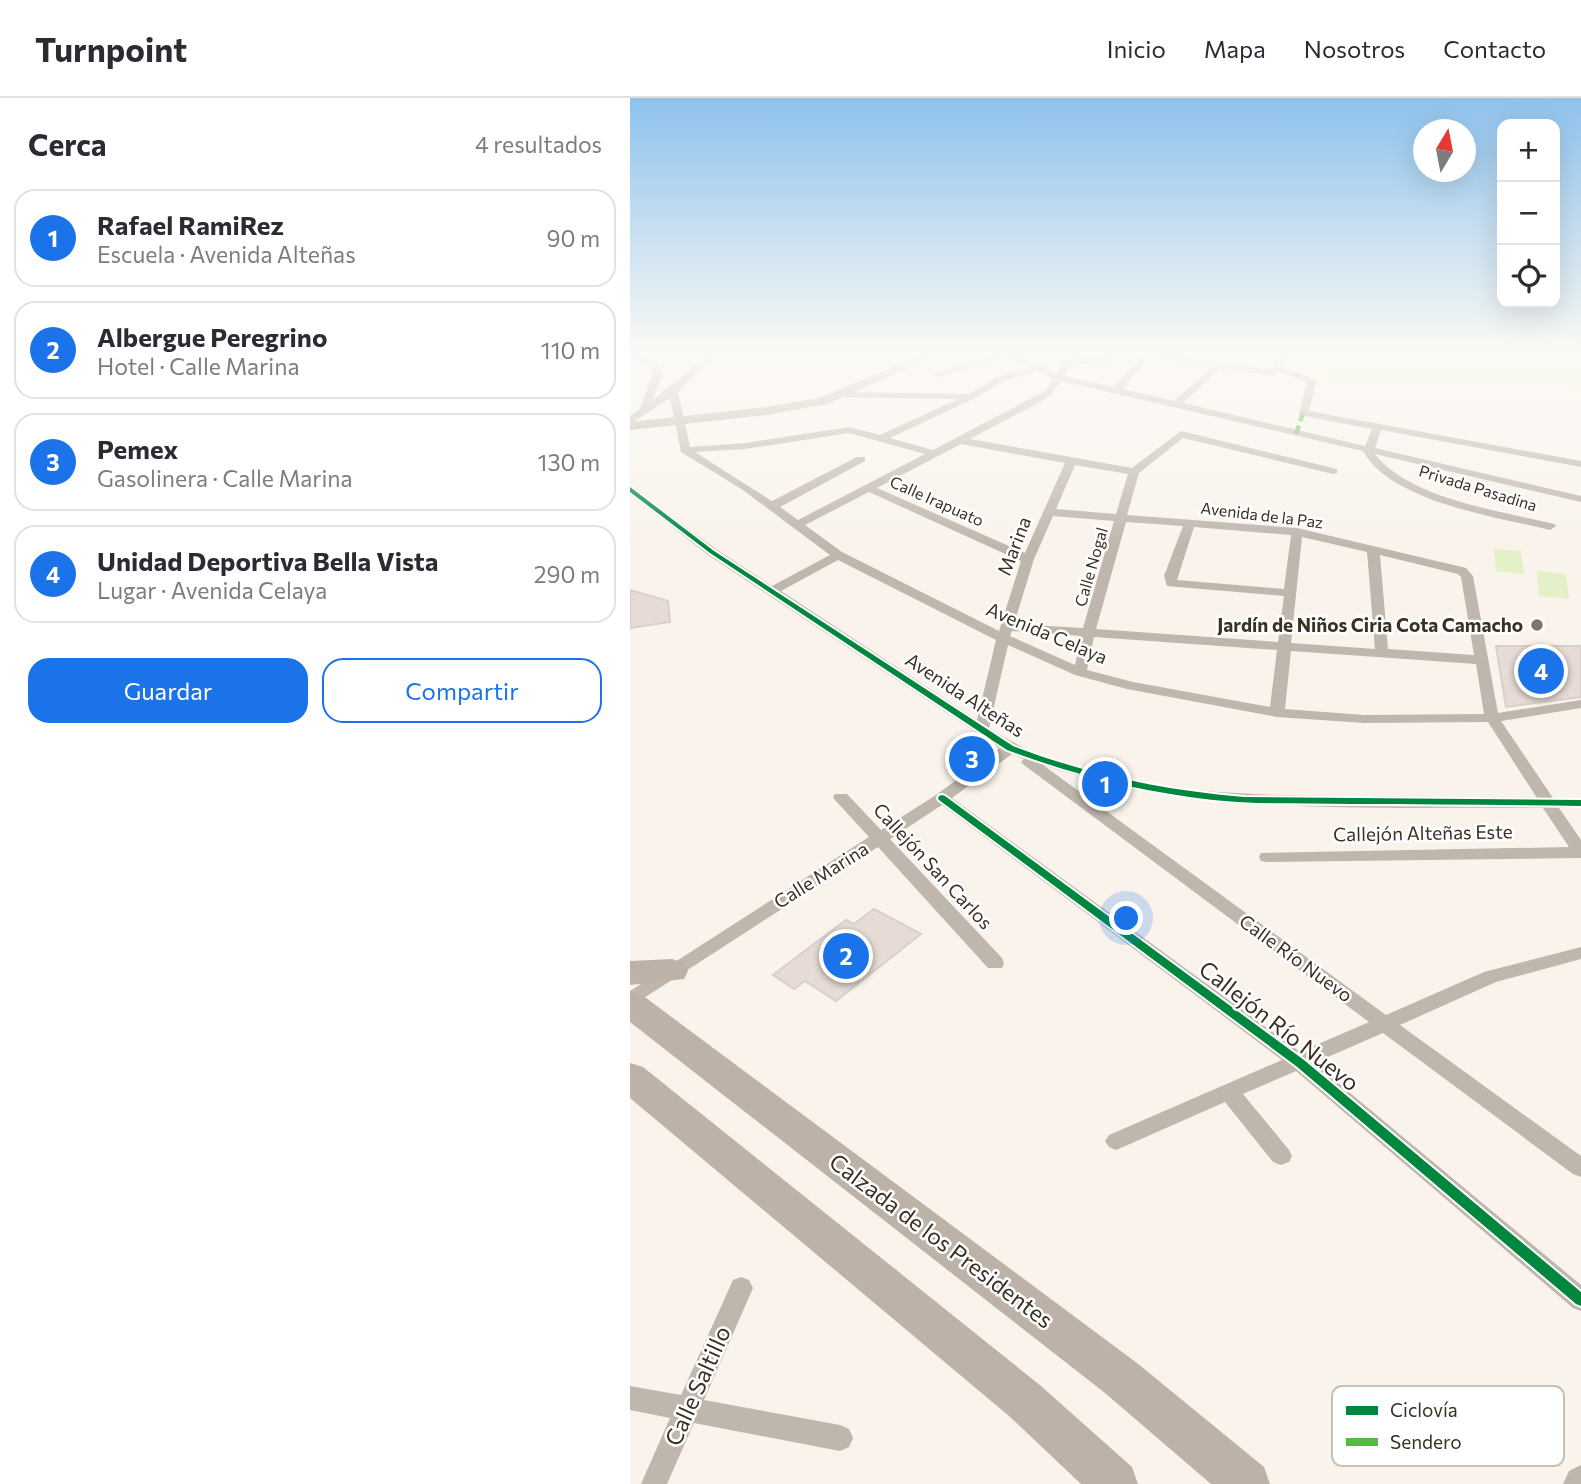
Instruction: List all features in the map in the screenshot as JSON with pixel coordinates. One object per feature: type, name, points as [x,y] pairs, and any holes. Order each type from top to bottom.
[{"type":"highway","points":[[630,973],[672,971]]},
{"type":"highway","name":"Calzada de los Presidentes","points":[[630,1002],[1121,1378],[1247,1484]]},
{"type":"highway","points":[[633,1082],[1025,1401],[1115,1484]]},
{"type":"main road","points":[[630,423],[712,417]]},
{"type":"street","points":[[678,417],[685,450],[746,446],[849,430],[935,454]]},
{"type":"street","points":[[880,439],[928,417]]},
{"type":"street","points":[[797,525],[871,489],[1004,417]]},
{"type":"street","points":[[1227,417],[1368,452],[1581,499]]},
{"type":"street","points":[[1324,417],[1581,464]]},
{"type":"street","points":[[1368,452],[1378,426]]},
{"type":"street","points":[[958,440],[1135,472],[1177,436],[1186,434],[1333,471]]},
{"type":"street","name":"Avenida Celaya","points":[[685,450],[772,506],[838,555],[1005,633],[1080,672],[1172,696],[1277,713],[1413,721],[1492,719],[1581,705]]},
{"type":"street","name":"Privada Pasadina","points":[[1368,452],[1373,464],[1394,478],[1480,509],[1550,526]]},
{"type":"street","points":[[772,506],[861,459]]},
{"type":"street","name":"Marina","points":[[982,728],[1005,633],[1028,559],[1071,462]]},
{"type":"street","name":"Calle Nogal","points":[[1080,672],[1088,633],[1135,472]]},
{"type":"street","name":"Avenida Alteñas","points":[[630,489],[712,552],[774,590],[1010,748],[1047,763],[1122,783],[1188,796],[1244,800],[1581,803]]},
{"type":"street","name":"Calle Irapuato","points":[[871,489],[1028,559]]},
{"type":"street","name":"Avenida de la Paz","points":[[1048,512],[1297,532],[1448,565],[1467,576],[1481,660]]},
{"type":"street","points":[[1191,522],[1170,576],[1171,583],[1289,593]]},
{"type":"street","points":[[1277,713],[1297,532]]},
{"type":"street","points":[[1373,548],[1382,653]]},
{"type":"street","points":[[774,590],[838,555]]},
{"type":"street","points":[[1005,633],[1088,633],[1481,660],[1492,719],[1546,804],[1581,852]]},
{"type":"street","name":"Calle Marina","points":[[630,1002],[672,971],[942,797],[1010,748]]},
{"type":"street","name":"Calle Río Nuevo","points":[[1010,748],[1581,1168]]},
{"type":"street","name":"Callejón San Carlos","points":[[841,797],[995,963]]},
{"type":"street","name":"Callejón Río Nuevo","points":[[942,797],[1300,1063],[1581,1300]]},
{"type":"street","name":"Callejón Alteñas Este","points":[[1267,857],[1581,852]]},
{"type":"street","points":[[1116,1141],[1491,978],[1581,953]]},
{"type":"street","points":[[1229,1092],[1281,1156]]},
{"type":"street","name":"Calle Saltillo","points":[[654,1484],[741,1288]]},
{"type":"street","points":[[630,1398],[840,1438]]},
{"type":"green space","points":[[1494,549],[1521,551],[1524,574],[1496,571]]},
{"type":"green space","points":[[1537,571],[1566,574],[1569,599],[1539,596]]},
{"type":"building","points":[[630,590],[668,601],[670,622],[630,628]]},
{"type":"building","points":[[1496,646],[1581,646],[1581,697],[1506,707]]},
{"type":"building","points":[[984,751],[986,755],[973,764],[959,767],[955,755]]},
{"type":"building","points":[[874,909],[921,934],[836,1001],[805,981],[794,989],[773,975],[846,920],[854,924]]},
{"type":"marked path","points":[[1296,434],[1302,417]]},
{"type":"cycle path","points":[[630,489],[712,552],[1010,748],[1038,759],[1154,789],[1244,800],[1581,803]]},
{"type":"cycle path","points":[[942,798],[1300,1063],[1581,1300]]},
{"type":"place","name":"Jardín de Niños Ciria Cota Camacho","points":[[1537,625]]},
{"type":"place","name":"Unidad Deportiva Bella Vista","points":[[1541,671]]},
{"type":"place","name":"Pemex","points":[[972,759]]},
{"type":"place","name":"Rafael RamiRez","points":[[1105,784]]},
{"type":"place","name":"Albergue Peregrino","points":[[846,956]]}]
